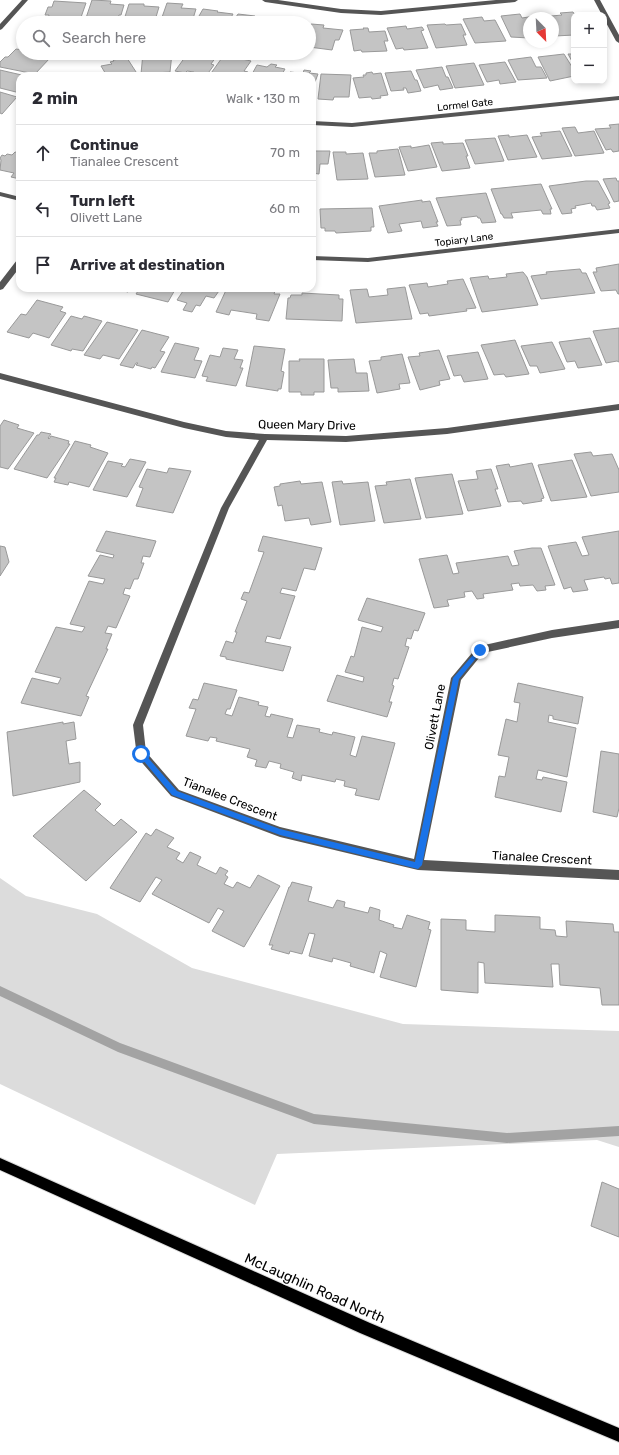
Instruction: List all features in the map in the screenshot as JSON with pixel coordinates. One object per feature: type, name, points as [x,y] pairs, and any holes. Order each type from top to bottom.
[{"type":"main road","name":"McLaughlin Road North","points":[[0,1164],[365,1328],[619,1435]]},
{"type":"street","points":[[0,28],[25,0]]},
{"type":"street","points":[[265,0],[341,11],[381,13],[514,0]]},
{"type":"street","points":[[597,0],[619,41]]},
{"type":"street","name":"Lormel Gate","points":[[316,123],[352,125],[619,98]]},
{"type":"street","points":[[0,194],[16,198]]},
{"type":"street","name":"Topiary Lane","points":[[316,258],[368,260],[619,231]]},
{"type":"street","points":[[0,287],[16,267]]},
{"type":"street","name":"Queen Mary Drive","points":[[0,376],[184,425],[226,434],[265,437],[346,439],[447,431],[619,407]]},
{"type":"street","name":"Tianalee Crescent","points":[[265,437],[225,508],[138,725],[141,754],[175,793],[280,832],[418,865],[619,875]]},
{"type":"street","name":"Olivett Lane","points":[[418,865],[456,678],[480,650],[552,634],[619,624]]},
{"type":"shaded area","points":[[0,878],[26,896],[97,914],[192,968],[403,1024],[619,1031],[619,1147],[597,1140],[277,1154],[255,1205],[0,1084]]},
{"type":"building","points":[[92,0],[111,1],[110,4],[124,5],[121,15],[119,16],[87,16]]},
{"type":"building","points":[[54,1],[86,3],[81,16],[45,15],[48,7],[52,7]]},
{"type":"building","points":[[167,3],[183,4],[181,8],[196,9],[194,16],[162,16]]},
{"type":"building","points":[[129,4],[144,4],[144,6],[159,7],[156,16],[125,16]]},
{"type":"building","points":[[203,9],[233,14],[232,16],[199,16]]},
{"type":"building","points":[[571,12],[571,35],[559,36],[559,15],[562,15],[560,13]]},
{"type":"building","points":[[238,14],[255,16],[237,16]]},
{"type":"building","points":[[520,14],[523,18],[523,38],[511,37],[501,16]]},
{"type":"building","points":[[482,17],[484,21],[495,20],[506,41],[475,43],[463,19]]},
{"type":"building","points":[[316,24],[324,25],[323,28],[343,30],[339,40],[335,40],[332,50],[316,48]]},
{"type":"building","points":[[461,24],[466,35],[463,35],[467,45],[436,48],[427,25]]},
{"type":"building","points":[[406,26],[407,29],[422,27],[424,30],[421,31],[428,48],[404,50],[403,48],[396,49],[387,28]]},
{"type":"building","points":[[363,28],[368,28],[369,32],[385,31],[388,41],[384,41],[387,51],[354,51],[350,30],[364,29]]},
{"type":"building","points":[[16,49],[16,60],[48,60],[37,72],[25,72],[0,67],[0,62],[5,57],[8,57]]},
{"type":"building","points":[[564,54],[571,65],[571,77],[550,81],[538,57]]},
{"type":"building","points":[[531,57],[536,67],[541,67],[547,78],[518,80],[508,60]]},
{"type":"building","points":[[113,60],[128,60],[136,72],[105,72],[101,66],[112,64],[110,62],[114,61]]},
{"type":"building","points":[[142,60],[171,60],[170,72],[141,72]]},
{"type":"building","points":[[183,60],[214,60],[211,64],[214,65],[209,72],[175,71]]},
{"type":"building","points":[[220,60],[251,61],[244,71],[248,72],[212,72]]},
{"type":"building","points":[[505,62],[516,82],[500,84],[499,80],[487,82],[479,65]]},
{"type":"building","points":[[474,63],[484,85],[455,88],[446,66]]},
{"type":"building","points":[[271,64],[277,65],[275,67],[285,69],[283,72],[253,72],[257,65],[267,67]]},
{"type":"building","points":[[442,67],[453,88],[440,90],[438,85],[424,88],[416,70]]},
{"type":"building","points":[[0,70],[16,74],[16,92],[0,88]]},
{"type":"building","points":[[304,70],[311,71],[310,72],[303,72]]},
{"type":"building","points":[[411,71],[415,80],[417,80],[421,91],[408,93],[406,88],[403,88],[404,90],[391,91],[385,73]]},
{"type":"building","points":[[372,72],[373,74],[381,73],[388,95],[380,96],[381,98],[372,99],[371,97],[359,98],[353,78],[364,77],[363,75],[366,75],[366,73]]},
{"type":"building","points":[[321,74],[351,75],[349,97],[334,97],[333,100],[318,99]]},
{"type":"building","points":[[0,92],[16,97],[2,114],[0,113]]},
{"type":"building","points":[[619,124],[619,151],[613,152],[611,149],[606,150],[595,129],[611,128],[609,125]]},
{"type":"building","points":[[575,127],[578,133],[594,131],[604,153],[575,156],[562,128]]},
{"type":"building","points":[[560,131],[572,156],[542,159],[532,137],[542,136],[540,133]]},
{"type":"building","points":[[509,135],[509,137],[527,135],[537,157],[508,160],[498,136]]},
{"type":"building","points":[[495,138],[504,161],[475,164],[465,140]]},
{"type":"building","points":[[443,142],[443,144],[463,143],[468,156],[466,156],[470,168],[442,171],[431,143]]},
{"type":"building","points":[[429,145],[437,167],[408,171],[399,147],[411,146],[411,148]]},
{"type":"building","points":[[398,149],[405,175],[375,177],[369,153]]},
{"type":"building","points":[[316,151],[330,151],[328,164],[320,164],[319,174],[316,174]]},
{"type":"building","points":[[16,152],[16,178],[11,177],[14,173],[0,170],[0,158],[2,155],[12,155]]},
{"type":"building","points":[[333,152],[346,152],[346,154],[363,153],[368,179],[337,180]]},
{"type":"building","points":[[616,178],[617,181],[619,181],[619,201],[614,202],[603,179]]},
{"type":"building","points":[[586,181],[598,181],[610,203],[608,204],[610,208],[597,210],[591,203],[575,206],[576,208],[571,209],[572,213],[562,214],[549,186]]},
{"type":"building","points":[[541,184],[552,209],[550,209],[551,214],[543,214],[541,210],[511,213],[513,218],[504,218],[491,189]]},
{"type":"building","points":[[486,193],[496,222],[482,223],[480,218],[477,216],[461,218],[461,225],[447,226],[436,198]]},
{"type":"building","points":[[422,200],[422,202],[430,201],[438,222],[436,222],[438,226],[423,228],[421,221],[399,224],[402,231],[388,233],[379,206]]},
{"type":"building","points":[[372,208],[374,227],[371,227],[371,231],[336,233],[335,231],[325,231],[325,228],[321,228],[320,209]]},
{"type":"building","points":[[619,264],[619,294],[616,290],[601,291],[593,272],[597,272],[596,268]]},
{"type":"building","points":[[580,269],[582,273],[586,273],[595,293],[541,299],[531,276],[547,274],[546,272]]},
{"type":"building","points":[[523,272],[527,277],[538,305],[482,312],[470,278],[488,276],[489,279],[507,277],[506,274]]},
{"type":"building","points":[[463,279],[476,308],[466,309],[467,311],[429,316],[428,313],[420,314],[409,285],[427,283],[428,287],[448,284],[447,281]]},
{"type":"building","points":[[405,287],[412,319],[356,323],[350,290],[367,289],[369,297],[388,295],[387,289]]},
{"type":"building","points":[[137,292],[174,292],[168,302],[136,294]]},
{"type":"building","points":[[182,292],[218,292],[214,298],[206,296],[200,306],[196,305],[192,312],[183,310],[187,303],[177,300]]},
{"type":"building","points":[[225,292],[275,292],[274,294],[280,294],[269,321],[256,319],[257,314],[231,310],[229,315],[216,312]]},
{"type":"building","points":[[302,293],[339,295],[339,299],[343,299],[342,321],[286,319],[288,298],[290,298],[291,295],[302,295]]},
{"type":"building","points":[[37,300],[63,307],[60,311],[66,313],[49,338],[33,333],[29,338],[7,332],[21,314],[26,315]]},
{"type":"building","points":[[71,316],[82,319],[84,316],[102,321],[83,351],[72,349],[71,351],[51,345]]},
{"type":"building","points":[[107,322],[138,330],[119,359],[103,355],[100,359],[84,355]]},
{"type":"building","points":[[619,328],[619,362],[606,363],[593,331]]},
{"type":"building","points":[[142,330],[169,337],[160,351],[165,352],[155,368],[152,367],[151,369],[136,365],[138,363],[136,363],[133,368],[120,365]]},
{"type":"building","points":[[590,338],[602,365],[578,368],[575,361],[567,362],[559,342]]},
{"type":"building","points":[[515,340],[529,374],[506,377],[504,374],[494,375],[481,345]]},
{"type":"building","points":[[552,342],[565,369],[540,373],[537,366],[530,366],[521,346]]},
{"type":"building","points":[[175,343],[199,348],[194,360],[202,361],[195,378],[161,372]]},
{"type":"building","points":[[254,346],[285,349],[281,371],[284,372],[281,389],[278,389],[278,391],[246,386]]},
{"type":"building","points":[[223,348],[238,350],[234,359],[243,360],[240,368],[243,368],[236,386],[206,381],[208,377],[202,376],[210,355],[220,357]]},
{"type":"building","points":[[439,350],[450,379],[439,381],[440,385],[420,390],[408,357],[420,356],[419,353]]},
{"type":"building","points":[[478,352],[488,379],[464,382],[461,375],[454,376],[447,356]]},
{"type":"building","points":[[402,354],[410,383],[399,384],[400,389],[377,393],[369,361],[381,360],[381,357]]},
{"type":"building","points":[[299,359],[324,359],[324,392],[314,392],[314,395],[301,395],[301,392],[289,392],[289,361],[300,361]]},
{"type":"building","points":[[354,359],[356,373],[367,373],[369,391],[338,392],[338,388],[331,388],[328,360]]},
{"type":"building","points":[[4,420],[19,425],[17,428],[34,433],[8,469],[0,467],[0,426]]},
{"type":"building","points":[[41,432],[51,434],[48,438],[49,439],[51,436],[69,441],[68,444],[70,444],[47,478],[14,469],[37,435]]},
{"type":"building","points":[[75,441],[91,445],[90,447],[108,453],[89,487],[69,482],[68,485],[54,482],[56,478],[54,478]]},
{"type":"building","points":[[591,452],[593,456],[612,454],[619,470],[619,492],[591,496],[574,454]]},
{"type":"building","points":[[130,459],[146,462],[127,497],[93,490],[108,461],[123,464],[121,466],[125,467]]},
{"type":"building","points":[[572,460],[587,497],[551,501],[538,465]]},
{"type":"building","points":[[532,463],[544,498],[541,499],[542,501],[523,504],[521,501],[508,502],[496,466],[509,464],[510,467]]},
{"type":"building","points":[[169,468],[191,471],[173,513],[136,506],[143,488],[139,487],[147,469],[167,473]]},
{"type":"building","points":[[491,469],[498,489],[495,489],[501,506],[468,511],[458,481],[478,479],[476,471]]},
{"type":"building","points":[[452,474],[463,514],[426,518],[415,478]]},
{"type":"building","points":[[410,479],[421,519],[384,523],[375,486],[387,485],[386,482]]},
{"type":"building","points":[[300,481],[301,484],[322,482],[331,522],[311,525],[309,518],[285,521],[282,505],[278,506],[274,487],[280,486],[280,484]]},
{"type":"building","points":[[342,481],[343,484],[368,482],[375,521],[340,525],[332,482]]},
{"type":"building","points":[[106,531],[156,541],[150,557],[143,556],[141,563],[144,563],[138,579],[134,579],[130,589],[125,588],[123,594],[130,596],[116,628],[108,626],[105,633],[112,634],[106,649],[108,649],[86,696],[89,697],[81,716],[21,703],[32,678],[58,684],[61,678],[35,672],[56,627],[82,632],[85,627],[70,624],[89,581],[103,584],[105,579],[88,576],[100,555],[113,558],[114,555],[96,551]]},
{"type":"building","points":[[619,531],[619,583],[612,584],[610,578],[605,579],[604,577],[584,580],[588,590],[573,592],[571,587],[564,589],[548,546],[576,542],[582,556],[589,555],[582,537]]},
{"type":"building","points":[[263,536],[322,548],[315,570],[304,568],[296,591],[282,588],[280,593],[295,596],[280,639],[267,636],[265,642],[291,647],[283,671],[226,659],[226,657],[220,656],[226,641],[233,643],[237,632],[235,632],[247,601],[241,599],[244,592],[249,593],[264,552],[258,551]]},
{"type":"building","points":[[0,546],[5,547],[9,562],[0,576]]},
{"type":"building","points":[[541,548],[555,585],[545,586],[546,590],[537,591],[533,585],[520,586],[519,583],[511,584],[513,590],[483,594],[484,598],[477,599],[472,591],[464,592],[465,597],[447,600],[449,606],[434,608],[419,559],[447,555],[453,574],[459,573],[456,563],[508,556],[512,566],[519,565],[514,551]]},
{"type":"building","points":[[367,598],[425,613],[418,631],[414,630],[411,639],[407,638],[405,646],[409,647],[398,679],[394,678],[392,685],[394,686],[389,702],[392,702],[387,717],[327,701],[337,675],[363,682],[364,677],[345,672],[351,656],[354,657],[362,627],[381,632],[383,627],[358,620]]},
{"type":"building","points":[[204,683],[237,690],[230,709],[227,709],[225,714],[232,716],[239,697],[259,702],[258,705],[268,707],[265,716],[270,717],[271,714],[293,719],[287,737],[293,738],[297,725],[320,729],[319,732],[332,735],[333,732],[355,737],[350,755],[356,757],[362,736],[395,743],[379,800],[355,795],[357,789],[344,786],[345,781],[336,779],[335,782],[302,775],[301,781],[292,778],[294,772],[280,768],[281,764],[269,761],[266,768],[255,766],[257,760],[247,757],[250,749],[216,741],[217,738],[210,737],[208,741],[186,736],[196,709],[189,708],[193,699],[198,700]]},
{"type":"building","points":[[518,683],[583,697],[578,724],[553,719],[553,716],[549,715],[548,722],[576,728],[567,777],[538,770],[536,779],[542,780],[543,777],[567,782],[561,812],[495,797],[499,776],[505,777],[509,757],[498,755],[506,719],[517,722],[520,703],[514,702]]},
{"type":"building","points":[[63,722],[63,724],[74,722],[76,739],[66,741],[69,764],[80,762],[80,782],[13,796],[7,732]]},
{"type":"building","points":[[601,751],[619,754],[619,808],[617,817],[593,812]]},
{"type":"building","points":[[84,790],[101,804],[95,810],[114,826],[121,819],[137,832],[86,881],[33,836]]},
{"type":"building","points":[[156,829],[174,838],[167,847],[180,853],[176,859],[183,863],[190,852],[201,857],[197,865],[216,874],[220,867],[228,871],[225,875],[228,877],[224,884],[233,888],[237,882],[250,888],[258,875],[280,886],[244,947],[212,931],[224,911],[218,908],[209,923],[152,894],[162,880],[156,877],[140,902],[110,888],[146,833],[151,836]]},
{"type":"building","points":[[292,882],[312,887],[308,901],[333,908],[337,900],[345,902],[344,907],[368,913],[370,907],[380,910],[379,920],[394,925],[393,927],[402,929],[407,915],[430,922],[428,929],[431,930],[416,987],[380,977],[387,954],[380,951],[374,973],[350,966],[351,963],[333,958],[332,962],[309,956],[315,934],[309,933],[302,954],[290,951],[289,954],[271,949],[273,945],[269,945]]},
{"type":"building","points":[[495,915],[540,917],[540,929],[555,930],[556,936],[567,937],[566,921],[613,924],[614,932],[619,932],[619,1005],[602,1005],[600,988],[560,985],[559,964],[551,964],[553,987],[485,983],[484,963],[478,962],[478,993],[441,990],[441,919],[466,920],[466,930],[495,932]]},
{"type":"building","points":[[602,1182],[619,1189],[619,1237],[591,1226]]},
{"type":"waterway","points":[[0,991],[118,1047],[314,1119],[507,1138],[619,1131]]},
{"type":"route","points":[[141,754],[175,793],[280,832],[418,865],[456,678],[480,650]]}]
